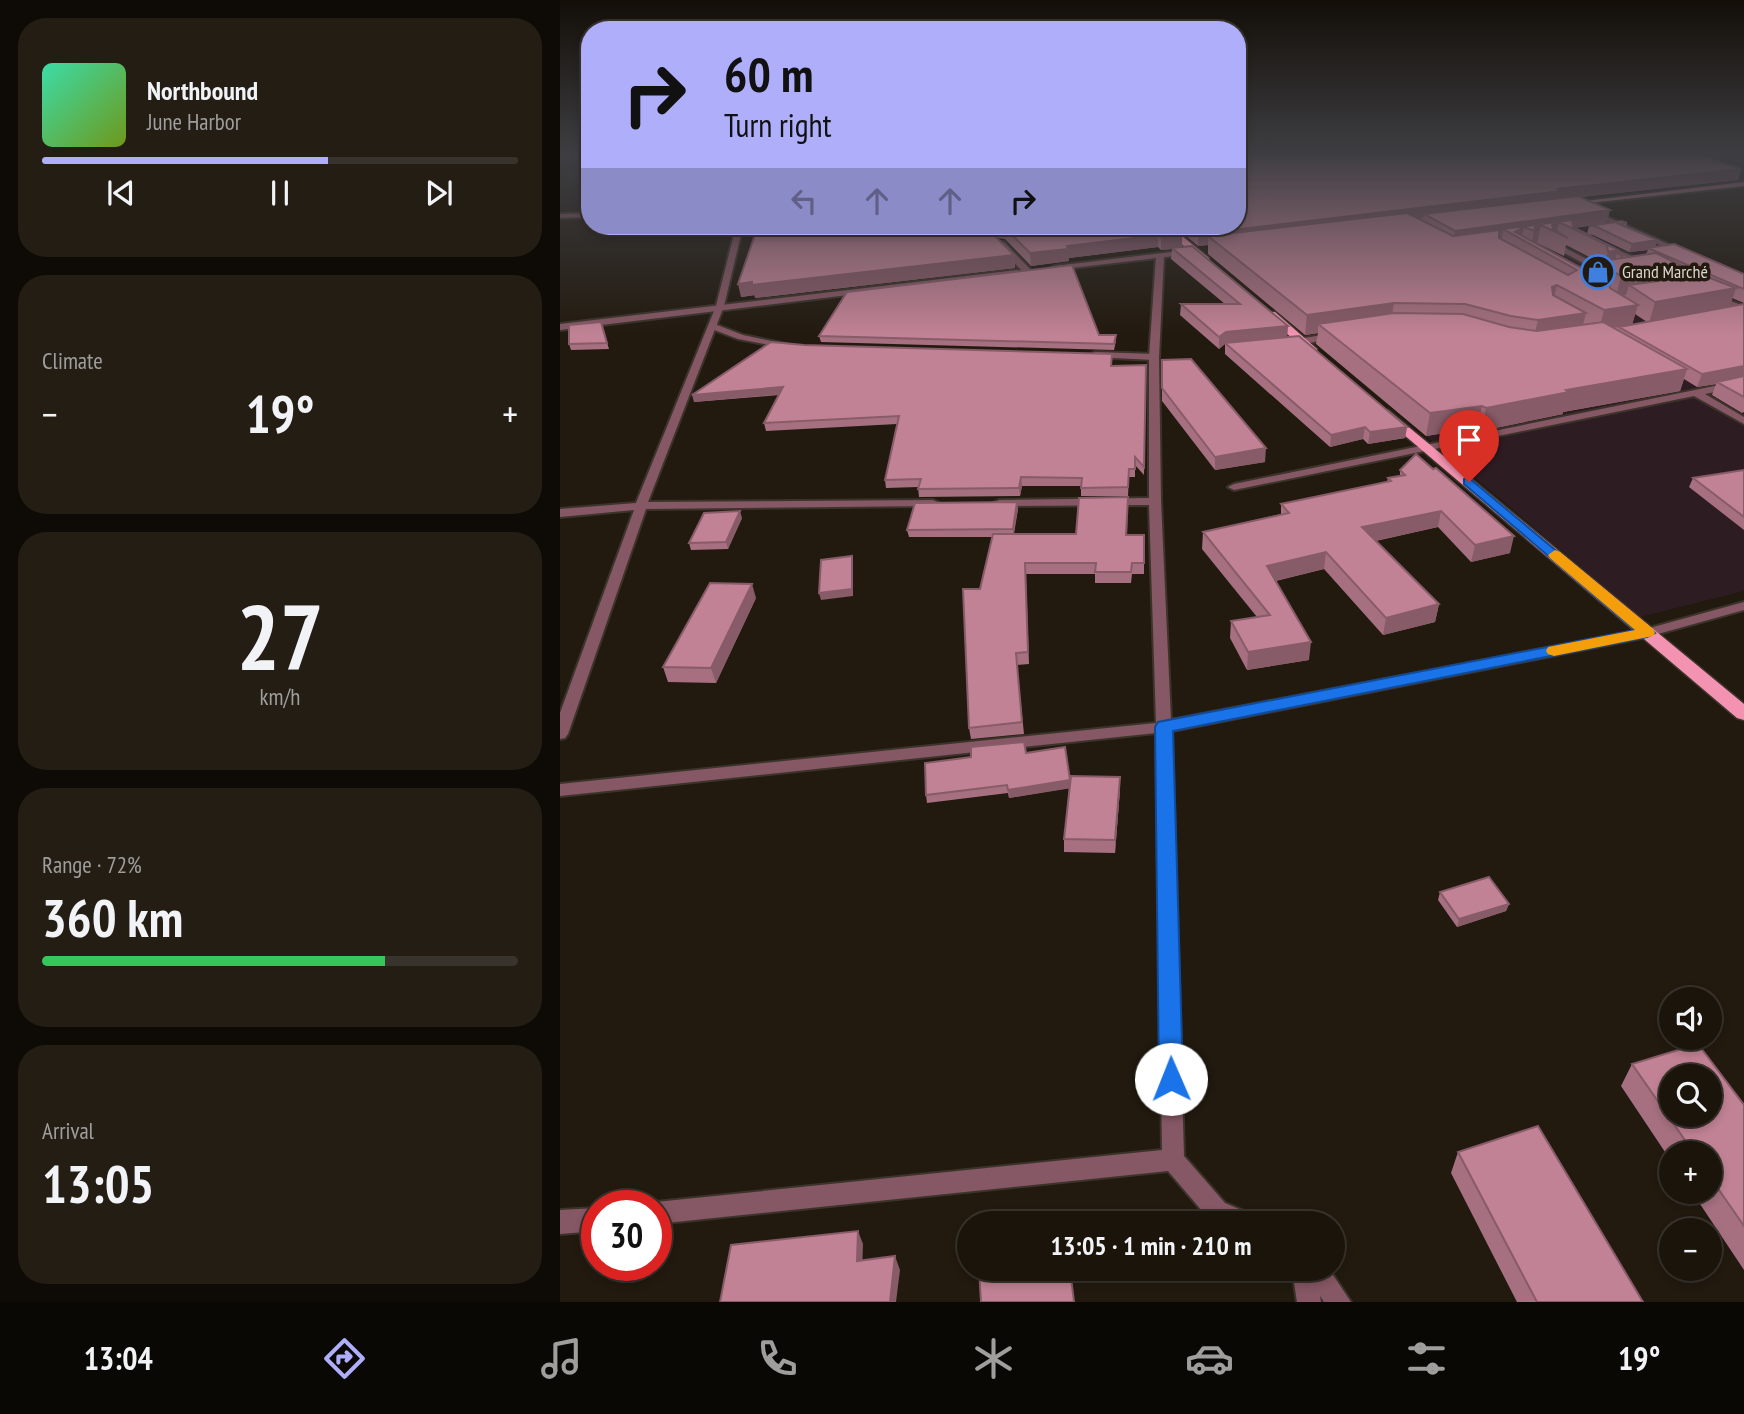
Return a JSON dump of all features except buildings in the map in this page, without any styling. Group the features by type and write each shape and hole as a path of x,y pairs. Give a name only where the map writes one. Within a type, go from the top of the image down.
{"main road":[{"path":"1179,235 1202,250 1216,269"},
{"path":"1259,305 1323,359"},
{"path":"1376,403 1744,714"}],"street":[{"path":"560,216 581,215"},
{"path":"1598,215 1688,255"},
{"path":"1622,226 1610,231 1635,232"},
{"path":"560,734 641,506 720,306 736,235"},
{"path":"1601,237 1589,239 1655,269 1637,270"},
{"path":"1548,242 1598,268"},
{"path":"1000,243 1027,271"},
{"path":"560,327 1202,250"},
{"path":"1664,252 1676,250"},
{"path":"1628,257 1640,255"},
{"path":"1160,256 1154,357 1155,501 1164,727 1173,1160 1217,1211"},
{"path":"1606,259 1618,265 1560,273 1573,280 1625,272"},
{"path":"1568,264 1579,270"},
{"path":"1708,295 1744,310"},
{"path":"1732,313 1744,310"},
{"path":"712,326 741,337 792,345"},
{"path":"1278,345 1353,333"},
{"path":"1087,355 1154,357"},
{"path":"1234,487 1744,383"},
{"path":"1684,387 1744,421"},
{"path":"988,503 1155,501"},
{"path":"560,513 641,506 946,503"},
{"path":"560,790 1164,727 1647,633 1744,606"},
{"path":"672,1211 1173,1160"},
{"path":"560,1222 581,1220"},
{"path":"1306,1281 1309,1302"},
{"path":"1324,1281 1339,1302"}],"shaded area":[{"path":"1305,215 1592,215 1744,283 1744,591 1640,617 1323,349 1198,235 1246,235 1246,225"}],"slow traffic":[{"path":"1554,651 1647,633 1555,555"}],"place":[{"name":"Grand Marché","path":"1598,272"}],"route":[{"path":"1171,1079 1164,727 1647,633 1469,482"}]}
